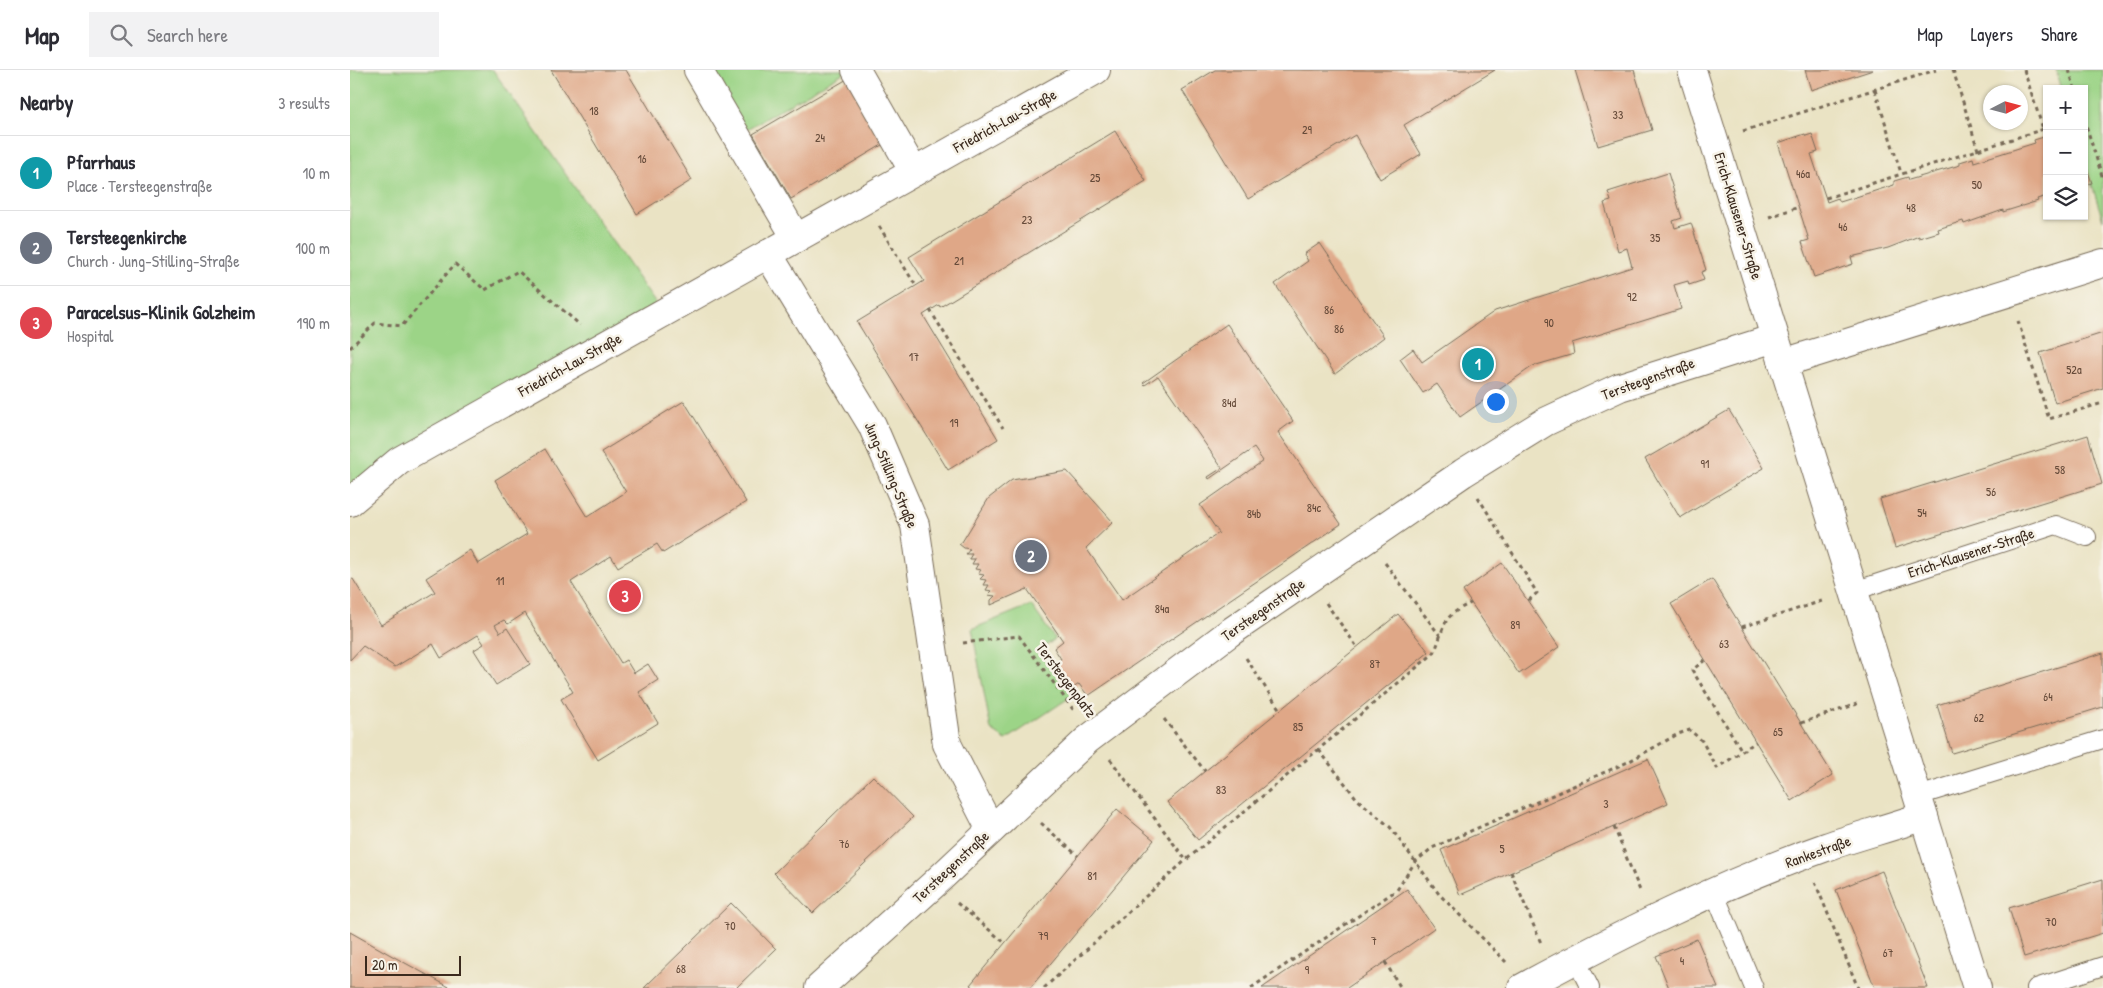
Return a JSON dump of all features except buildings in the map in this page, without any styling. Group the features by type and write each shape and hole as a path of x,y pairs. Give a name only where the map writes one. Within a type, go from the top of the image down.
{"street":[{"path":"698,70 796,238"},
{"path":"856,70 914,172"},
{"name":"Friedrich-Lau-Straße","path":"350,502 399,461 1096,70"},
{"name":"Erich-Klausener-Straße","path":"1692,70 1978,988"},
{"name":"Jung-Stilling-Straße","path":"768,254 872,425 915,525 947,744 991,830"},
{"path":"1779,350 2009,293 2103,263"},
{"name":"Tersteegenstraße","path":"830,984 1092,735 1229,633 1463,473 1545,422 1620,387 1779,350"},
{"name":"Rankestraße","path":"1525,987 1564,964 1714,892 1921,806"}],"lane":[{"name":"Erich-Klausener-Straße","path":"1854,591 2056,525 2086,538"},
{"path":"1921,806 2103,739"},
{"path":"1714,892 1754,988"},
{"path":"1564,964 1590,988"},
{"path":"2036,988 2103,966"}],"path":[{"path":"1714,140 1936,70"},
{"path":"1953,70 1978,150"},
{"path":"2024,70 2043,123"},
{"path":"2069,70 2074,85"},
{"path":"1875,90 1901,173"},
{"path":"1826,198 2043,130"},
{"path":"2088,130 2103,179"},
{"path":"864,200 916,286"},
{"path":"350,348 375,323 402,326 455,264 485,290 518,271 587,331 595,351"},
{"path":"2009,293 2049,419 2103,403"},
{"path":"930,310 1003,428"},
{"path":"1463,473 1537,592 1528,601"},
{"path":"1369,537 1382,560 1441,637"},
{"path":"1309,578 1357,647"},
{"path":"1742,627 1854,591"},
{"path":"1044,988 1186,860 1434,653 1441,637 1445,620 1457,609 1471,602"},
{"path":"1229,633 1280,710"},
{"name":"Tersteegenplatz","path":"932,646 1019,636 1092,735"},
{"path":"1705,660 1692,670 1742,751"},
{"path":"1145,695 1205,771"},
{"path":"1801,723 1887,696"},
{"path":"1251,988 1397,890 1416,862 1432,848 1628,762 1678,734 1690,730 1702,741 1717,768 1756,742"},
{"path":"1092,735 1186,860"},
{"path":"1318,750 1357,799 1390,827 1439,894 1525,987"},
{"path":"1019,803 1078,856"},
{"path":"1614,827 1653,921"},
{"path":"1804,856 1858,988"},
{"path":"1511,872 1564,964"},
{"path":"934,884 1005,943"},
{"path":"1384,962 1402,988"}],"green space":[{"path":"350,70 493,70 656,304 350,489"},
{"path":"709,70 844,70 845,72 745,130"},
{"path":"2056,70 2103,70 2103,220 2088,173 2088,85 2061,85"},
{"path":"1031,605 1055,639 1043,648 1075,694 1006,740 991,730 972,629"}],"place":[{"name":"Pfarrhaus","path":"1478,364"},
{"name":"Tersteegenkirche","path":"1031,556"},
{"name":"Paracelsus-Klinik Golzheim","path":"625,596"}]}
